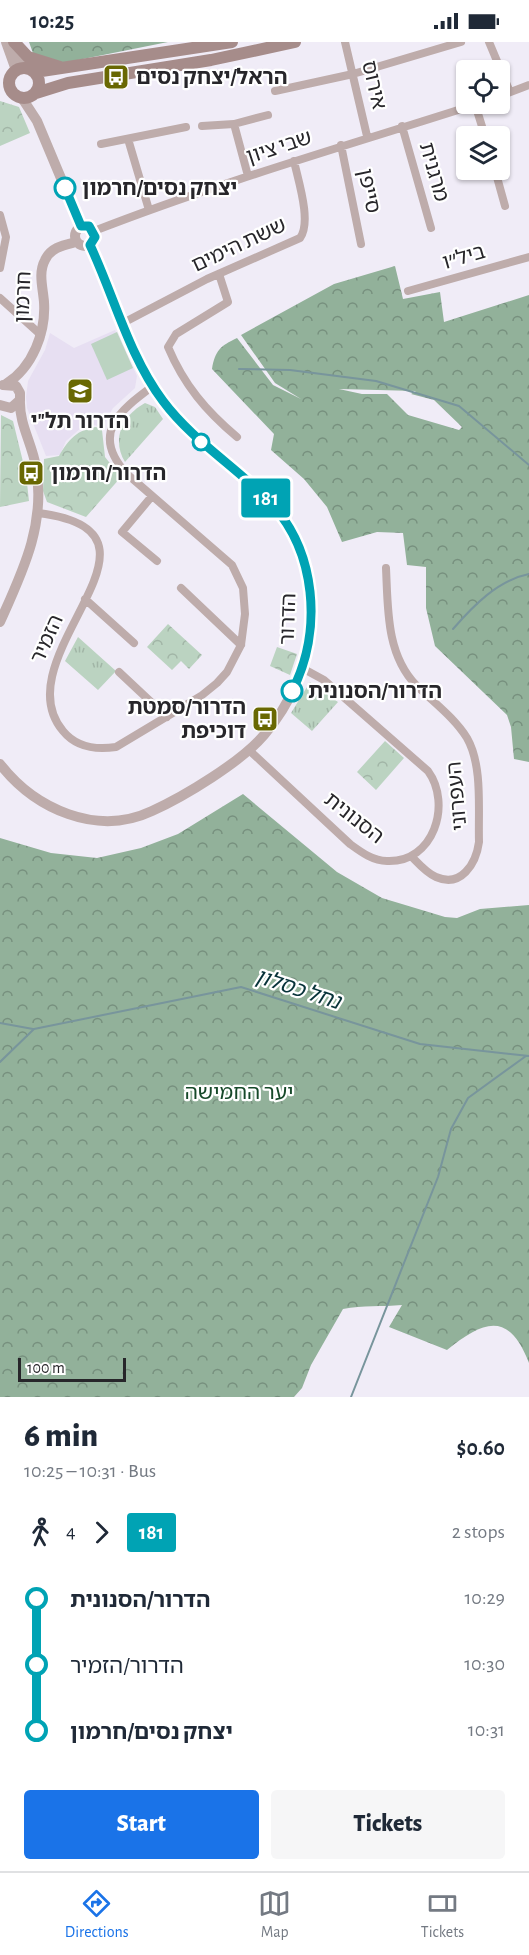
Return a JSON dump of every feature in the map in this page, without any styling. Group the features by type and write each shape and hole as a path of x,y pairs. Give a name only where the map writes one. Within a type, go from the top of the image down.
{"main road":[{"path":"14,42 28,57 70,69"},
{"path":"18,72 70,69 232,42"},
{"path":"0,91 27,95 68,83 211,60 295,42"},
{"path":"18,72 10,89 27,95"},
{"path":"18,72 40,84 27,95"}],"street":[{"path":"6,42 18,72"},
{"path":"14,42 18,72"},
{"name":"אירוס","path":"345,42 367,136"},
{"path":"275,91 353,74 461,42"},
{"path":"489,42 497,60"},
{"path":"510,92 529,85"},
{"path":"27,95 81,226"},
{"name":"שבי ציון","path":"94,231 367,136 456,110"},
{"path":"202,126 234,124 268,116"},
{"path":"234,124 248,176"},
{"name":"מרגנית","path":"402,126 431,228"},
{"path":"101,144 186,127"},
{"path":"128,139 149,210"},
{"name":"סייפן","path":"341,145 362,244"},
{"name":"ששת הימים","path":"123,323 219,274 287,246 304,233 306,219 294,161"},
{"path":"498,180 505,206"},
{"path":"0,215 6,237 0,268"},
{"path":"81,226 89,226 94,231 95,237 90,245 83,246 76,242 75,233 81,226"},
{"name":"חרמון","path":"3,385 22,370 41,335 44,314 41,272 45,260 56,248 76,242"},
{"name":"הדרור","path":"0,764 25,790 76,818 115,821 150,812 172,801 249,750 275,722 302,668 310,642 311,603 305,567 292,533 270,501 187,429 153,386 90,245"},
{"name":"ביל״ו","path":"408,291 529,257"},
{"path":"219,274 228,302 176,334 168,347 183,380 194,396 237,436"},
{"path":"0,298 41,335"},
{"name":"חרמון","path":"20,396 22,370"},
{"path":"0,622 23,572 34,539 38,513 36,465 20,418 20,396 16,386 3,385"},
{"name":"הזמיר","path":"38,513 70,518 79,522 95,537 101,557 85,599 50,676 48,700 58,726 77,743 105,749 125,743 218,683 227,672 241,645 245,600 243,588 232,565 119,466 113,458 110,437 116,417 153,386"},
{"path":"4,409 15,406 20,396"},
{"path":"4,409 20,418"},
{"path":"153,496 122,532 157,561"},
{"name":"העפרוני","path":"386,568 392,638 400,664 415,684 468,739 476,765 479,842 478,855 472,866 463,875 444,880 434,876 411,856"},
{"path":"181,588 241,645"},
{"path":"85,599 134,643"},
{"path":"302,668 324,680 434,779 440,801 436,824 427,842 411,856"},
{"path":"119,672 167,717"},
{"name":"הסנונית","path":"249,750 365,855 388,861 411,856"}],"shaded area":[{"name":"הדרור תל\"י","path":"115,330 137,376 135,388 113,408 102,428 95,425 82,427 66,441 60,455 46,456 27,408 26,397 28,381 45,350 50,333 74,348"}],"green space":[{"path":"29,42 168,42 63,63 34,56"},
{"path":"0,101 19,107 30,133 0,146"},
{"path":"395,266 403,299 440,292 444,322 529,295 529,762 514,759 511,727 507,715 435,646 426,608 426,567 407,565 403,533 377,532 342,542 327,507 304,479 271,450 274,434 212,369 219,350 237,338 273,385 301,399 275,383 241,335 334,284","holes":["339,389 416,391 411,394 434,400 462,427 459,430 408,415 387,394 362,394"]},
{"path":"117,332 133,368 107,380 91,344"},
{"path":"145,403 155,407 163,419 125,462 119,445 121,428 131,414"},
{"path":"1,415 13,421 26,474 29,501 0,507"},
{"path":"96,427 102,430 105,457 121,477 86,517 47,502 43,491 44,459 59,456 74,436"},
{"path":"168,624 202,655 189,669 181,661 172,670 147,647"},
{"path":"78,637 116,671 98,690 65,661"},
{"path":"277,647 297,654 290,675 270,666"},
{"path":"310,682 338,702 312,731 291,713"},
{"path":"385,741 404,758 376,790 357,772"},
{"name":"יער החמישה","path":"243,794 337,872 382,898 445,917 457,918 480,909 529,905 529,1363 521,1346 504,1328 484,1327 447,1350 389,1327 402,1305 358,1307 343,1309 311,1365 302,1388 294,1397 0,1397 0,838 51,853 97,858 141,848 178,834"}],"waterway":[{"path":"239,369 290,370 376,381 459,406 529,465"},
{"path":"453,629 487,595 507,582 529,574"},
{"name":"נחל כסלון","path":"0,1062 34,1029 241,987 420,1044 529,1056"},
{"path":"0,1023 33,1029"},
{"path":"351,1397 438,1177 451,1129 468,1098 526,1056"}],"bus line":[{"name":"181","path":"65,188 81,226 89,226 94,231 95,237 90,245 142,366 162,400 187,429 270,501 292,533 300,550 309,584 310,642 305,661 292,691"}],"place":[{"name":"הראל/יצחק נסים","path":"116,77"},
{"name":"יצחק נסים/חרמון","path":"65,188"},
{"name":"הדרור תל\"י","path":"80,391"},
{"name":"הדרור/חרמון","path":"31,473"},
{"name":"הדרור/הסנונית","path":"292,691"},
{"name":"הדרור/סמטת דוכיפת","path":"265,719"}]}
